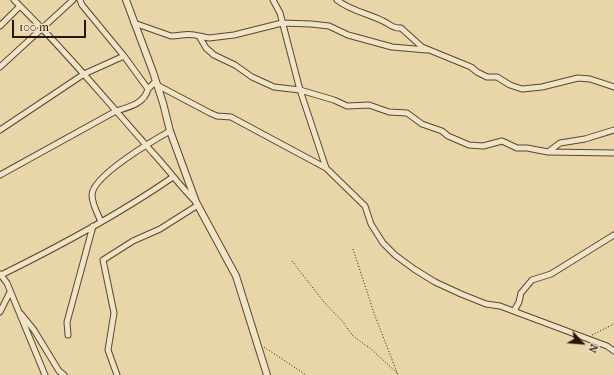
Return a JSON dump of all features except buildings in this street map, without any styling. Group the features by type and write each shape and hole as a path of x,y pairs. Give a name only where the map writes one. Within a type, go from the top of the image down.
{"street":[{"path":"14,0 43,28 197,204"},
{"path":"0,67 73,0"},
{"path":"80,0 82,5 124,56 148,89"},
{"path":"126,0 163,103 170,131 197,204 236,276 267,375"},
{"path":"273,0 280,13 300,90 326,168"},
{"path":"337,0 358,13 385,21 396,28 401,28 422,47 471,67 476,72 487,77 497,76 510,85 522,89 542,87 578,78 614,87"},
{"path":"0,26 20,6"},
{"path":"134,24 171,36 187,33 209,38 234,35 282,23 329,26 348,35 392,47 430,50"},
{"path":"199,36 206,48 214,55 235,65 252,77 274,87 300,90 334,100 347,106 369,106 389,112 407,113 422,124 442,131 448,136 469,145 483,146 502,142 517,148 527,148 548,152 614,153"},
{"path":"0,130 84,74 124,56"},
{"path":"0,175 116,111 136,104 143,99 148,89 156,83"},
{"path":"156,83 210,113 217,116 231,117 326,168 364,206 377,235 394,255 435,282 486,304 500,306 514,311 607,346 614,351"},
{"path":"548,152 560,143 585,139 614,130"},
{"path":"101,222 92,195 94,188 100,180 146,144 170,131"},
{"path":"45,375 18,310 1,274 101,222 143,198 173,177"},
{"path":"117,375 108,350 114,313 103,260 133,241 160,229 197,204"},
{"path":"68,335 67,322 93,226"},
{"path":"514,311 519,302 521,293 532,280 551,274 614,236"},
{"path":"0,312 10,292"},
{"path":"18,310 34,330 59,371 64,375"}],"path":[{"path":"353,249 374,313 397,374"},
{"path":"292,261 353,336 371,349 397,374"},
{"path":"586,338 614,324"},
{"path":"256,340 306,375"}]}
